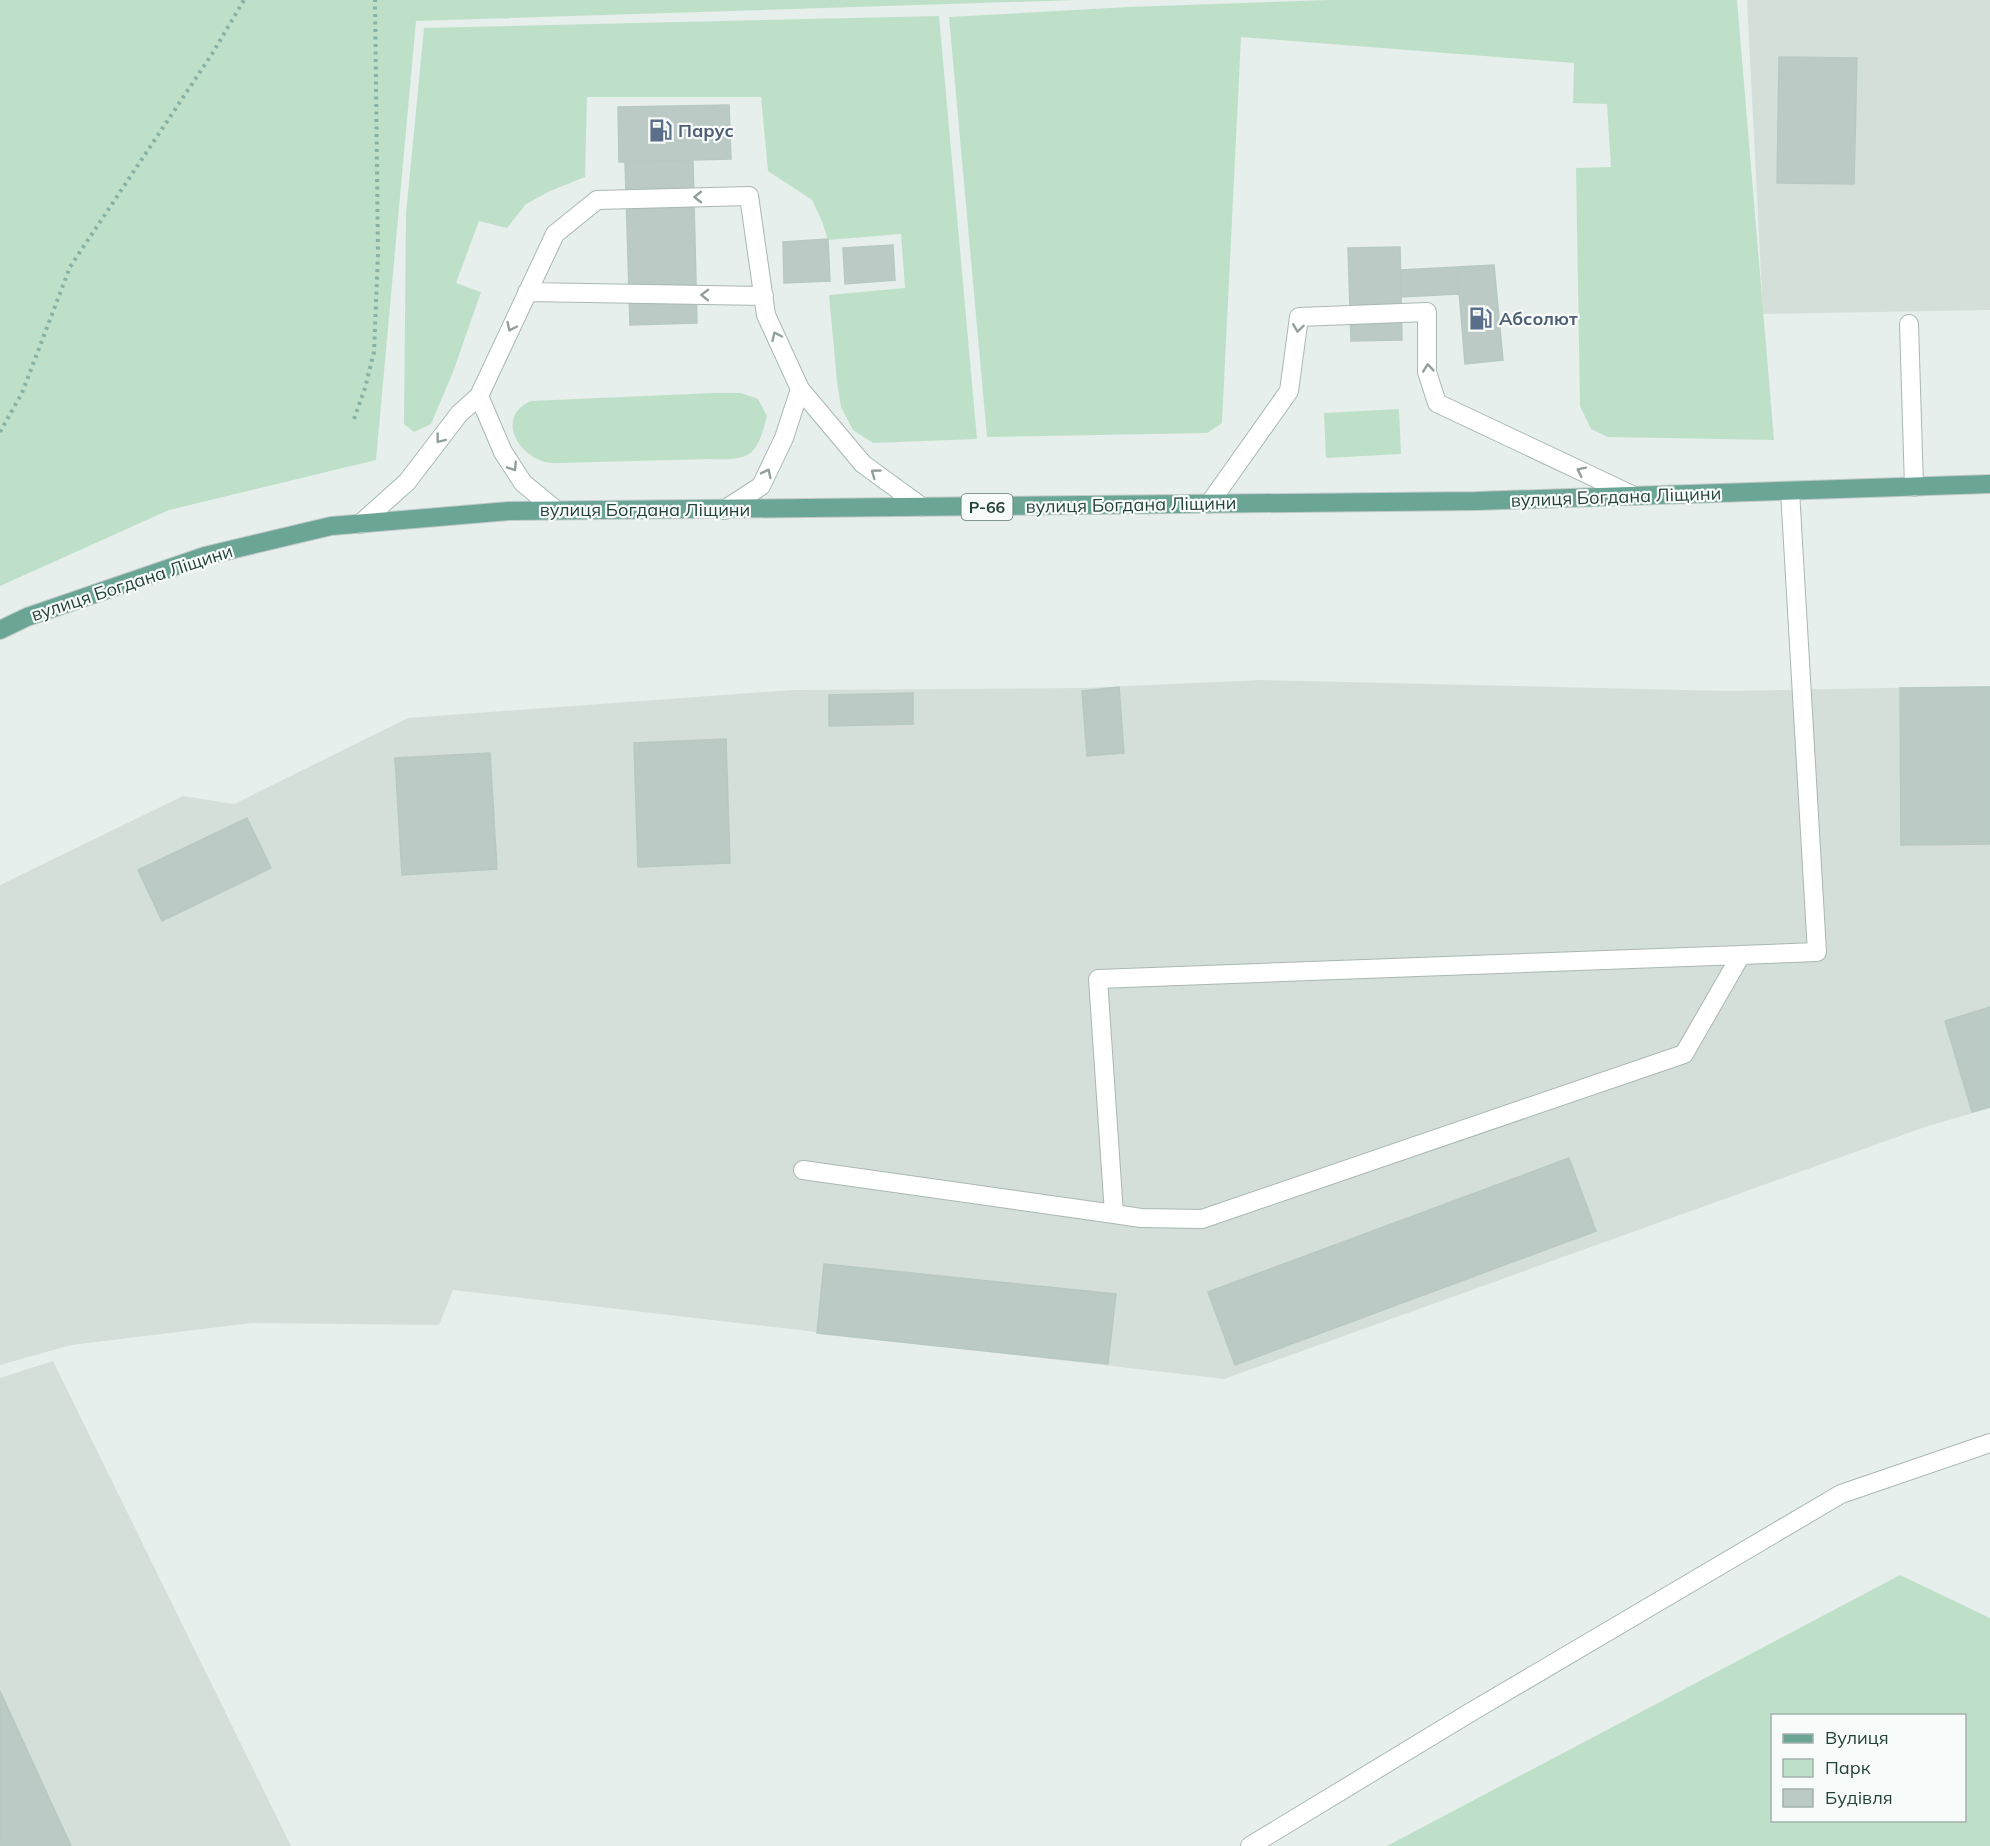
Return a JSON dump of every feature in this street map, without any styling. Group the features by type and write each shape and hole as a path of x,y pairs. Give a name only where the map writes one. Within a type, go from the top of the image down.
{"main road":[{"name":"вулиця Богдана Ліщини","path":"0,630 27,617 205,556 332,526 509,511 1476,501 1990,484"}],"lane":[{"path":"360,524 407,482 459,414 479,396 555,234 597,200 750,196 766,315 801,389 862,464 922,507"},
{"path":"527,292 764,296"},
{"path":"1209,504 1289,391 1299,317 1427,312 1428,372 1437,403 1634,496"},
{"path":"1909,324 1914,487"},
{"path":"724,510 761,486 784,438 801,389"},
{"path":"479,396 503,452 523,483 556,510"},
{"path":"1114,1214 1098,979 1817,952 1790,491"},
{"path":"803,1170 1141,1218 1202,1219 1684,1054 1741,955"},
{"path":"1250,1846 1481,1706 1841,1494 1990,1443"}],"path":[{"path":"0,432 22,393 70,267 212,54 244,0"},
{"path":"354,419 374,352 378,255 375,0"}],"shaded area":[{"path":"1747,0 1990,0 1990,310 1763,314"},
{"path":"1261,680 1729,691 1990,686 1990,1108 1922,1128 1224,1379 453,1290 439,1325 252,1323 71,1345 0,1365 0,885 183,796 234,804 408,718 793,690 1084,688"},
{"path":"53,1361 291,1846 0,1846 0,1378"}],"green space":[{"path":"0,0 1076,0 416,21 376,460 169,510 0,586"},
{"path":"1329,0 1737,0 1774,440 1608,437 1591,429 1580,406 1576,168 1611,167 1607,104 1573,103 1574,63 1241,37 1222,423 1207,433 987,437 949,17 1128,7"},
{"path":"939,16 977,439 873,443 853,430 841,407 829,295 905,288 901,234 828,240 812,200 768,171 761,97 587,97 585,177 550,191 526,204 507,228 479,221 456,283 481,292 453,372 431,424 414,432 404,424 406,214 424,28"},
{"path":"741,393 758,399 767,416 756,447 744,457 549,463 532,456 524,449 514,432 515,415 521,407 531,401"},
{"path":"1399,409 1401,454 1326,458 1324,413"},
{"path":"1900,1575 1990,1618 1990,1846 1387,1846"}],"building":[{"path":"1779,57 1857,58 1854,184 1777,183"},
{"path":"729,105 731,159 619,162 618,107"},
{"path":"693,160 697,323 630,325 625,162"},
{"path":"828,239 830,281 784,283 783,242"},
{"path":"893,245 895,280 845,284 843,248"},
{"path":"1400,247 1402,340 1351,341 1348,248"},
{"path":"1494,265 1503,360 1465,364 1457,267"},
{"path":"1457,267 1458,294 1401,297 1400,270"},
{"path":"1119,687 1124,753 1087,756 1082,691"},
{"path":"1990,687 1990,844 1901,845 1900,688"},
{"path":"913,693 913,724 829,726 829,695"},
{"path":"726,739 730,863 638,867 634,743"},
{"path":"490,753 497,869 402,875 395,758"},
{"path":"247,818 271,868 162,921 138,870"},
{"path":"1990,1007 1990,1107 1972,1112 1945,1021"},
{"path":"1569,1158 1596,1231 1235,1365 1208,1292"},
{"path":"824,1264 1116,1294 1108,1364 817,1333"},
{"path":"0,1691 71,1846 0,1846"}],"place":[{"name":"Парус","path":"660,131"},
{"name":"Абсолют","path":"1481,319"}]}
